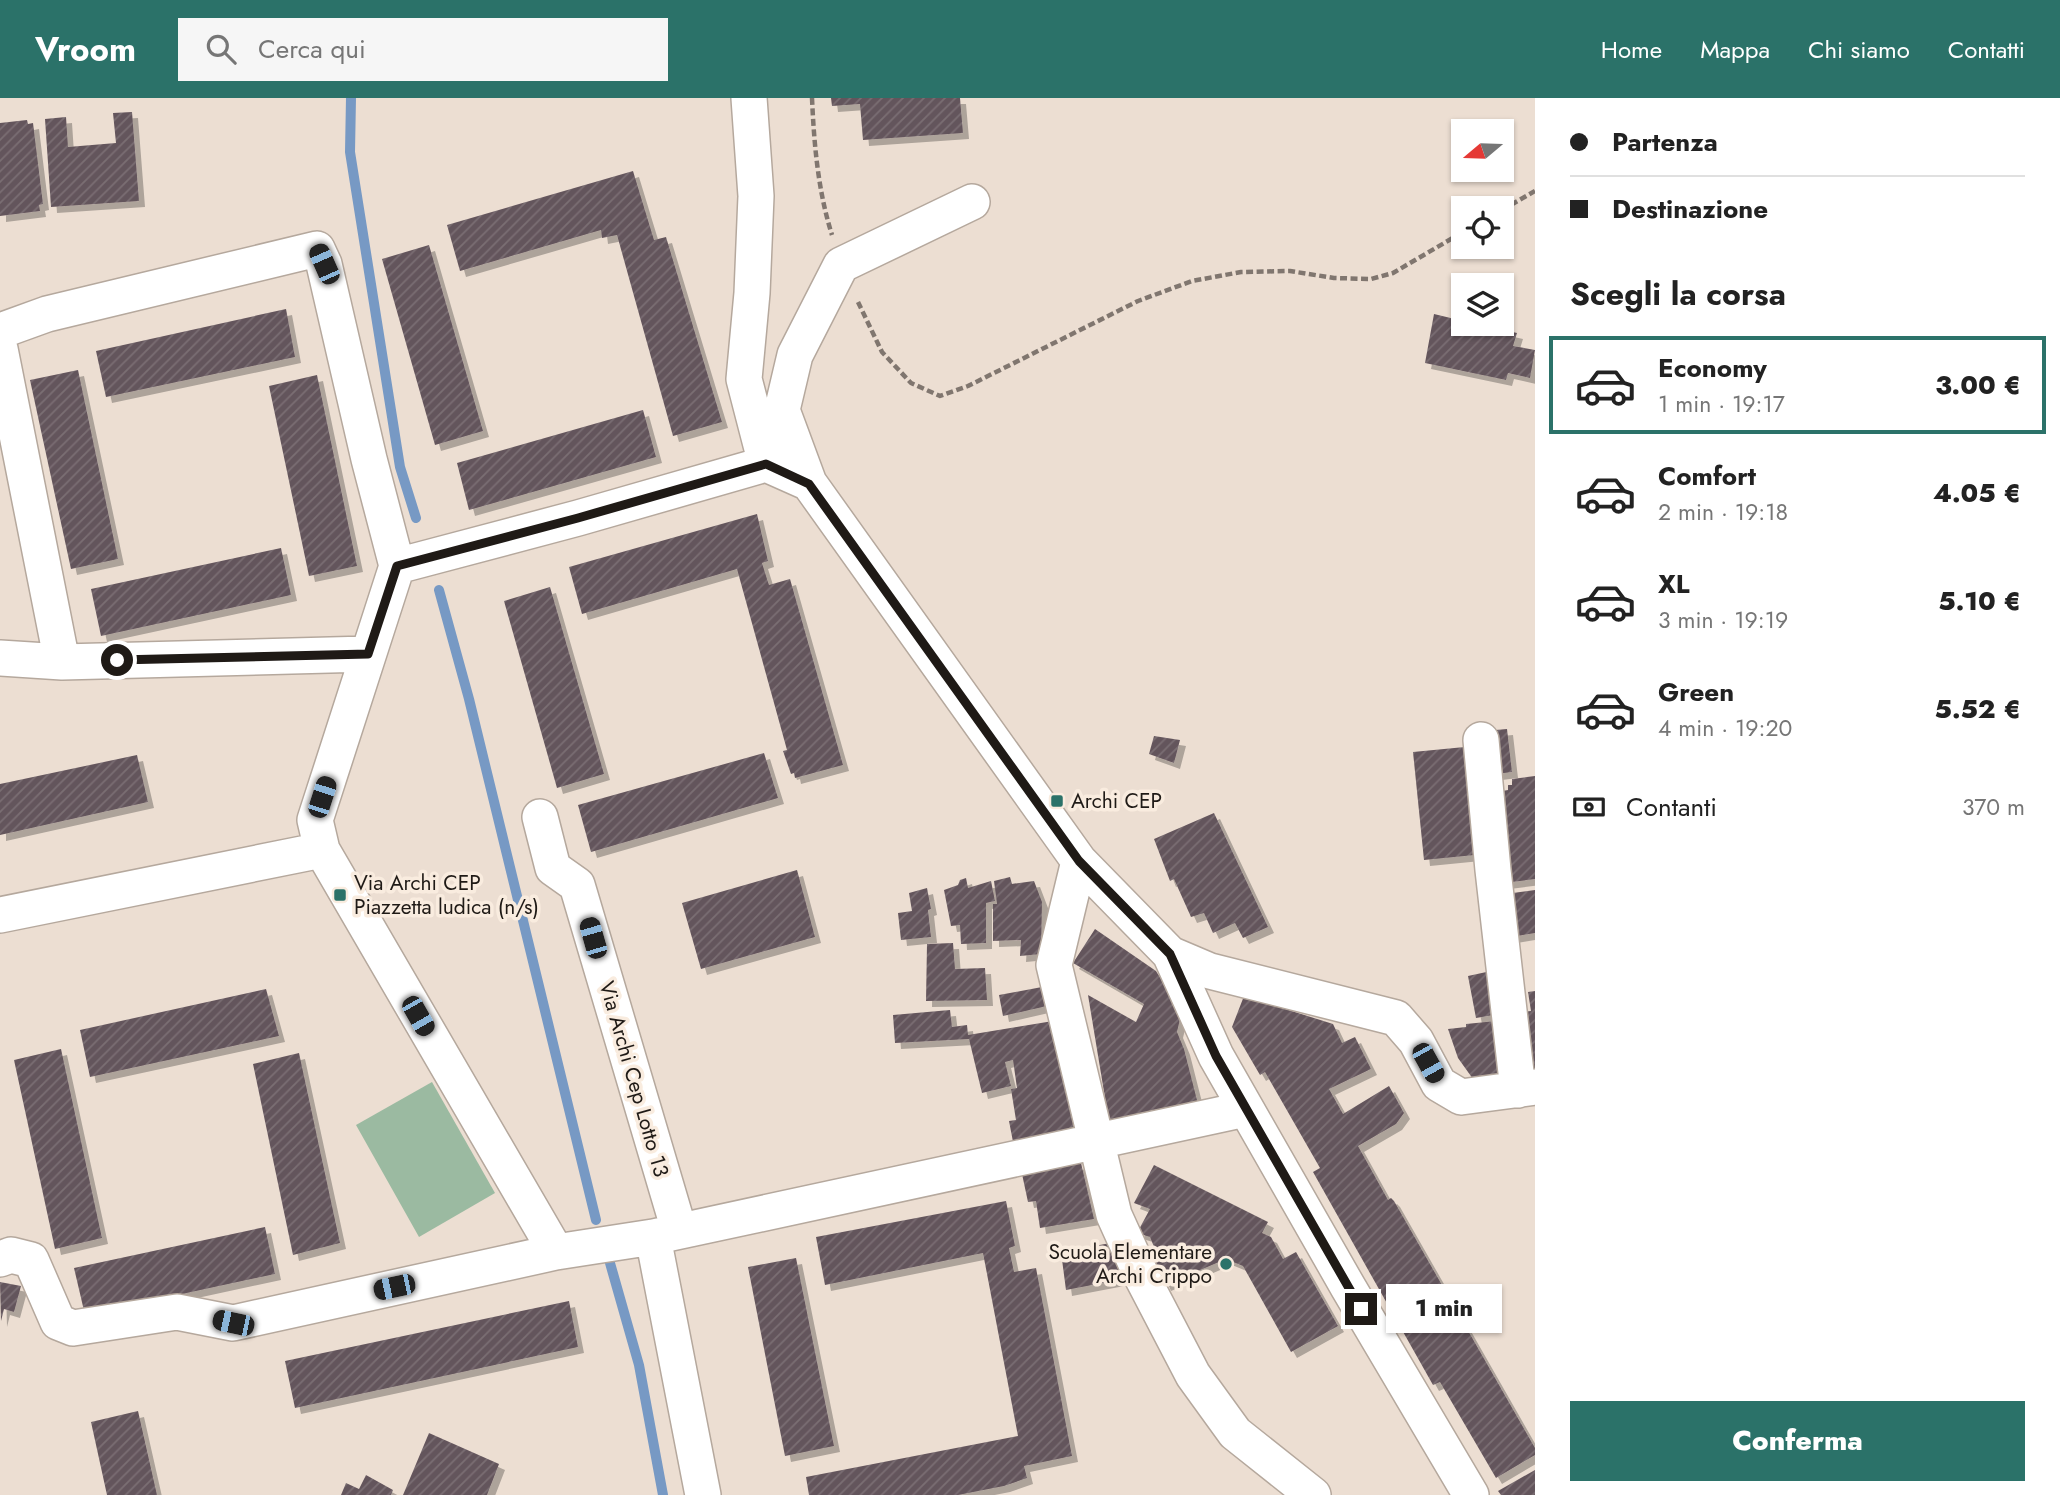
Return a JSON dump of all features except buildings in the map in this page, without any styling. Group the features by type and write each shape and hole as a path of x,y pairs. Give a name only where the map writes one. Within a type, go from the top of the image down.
{"street":[{"path":"749,98 756,196 752,293 744,379 766,464"},
{"path":"972,202 841,265 795,355 782,410 809,484 1079,861 1198,981 1216,1056 1471,1495"},
{"path":"0,331 47,314 317,249 324,264 397,566 315,820 321,850 556,1252"},
{"path":"0,349 62,662"},
{"path":"397,566 766,464 809,484"},
{"path":"0,658 62,662 368,654"},
{"path":"1198,981 1396,1018 1416,1041 1439,1084 1461,1097 1526,1089 1493,870 1481,740"},
{"name":"Via Archi Cep Lotto 13","path":"540,817 553,868 577,884 666,1233 703,1495"},
{"path":"0,915 321,850"},
{"path":"1079,861 1054,965 1114,1215 1143,1279 1193,1375 1235,1433 1313,1495"},
{"path":"0,1259 11,1255 31,1260 58,1322 73,1328 177,1312 233,1323 556,1252 666,1233 1246,1109"}],"path":[{"path":"812,98 814,138 826,217 841,265 882,352 911,383 940,396 968,386 1138,301 1192,281 1241,272 1290,271 1334,278 1371,279 1393,273 1451,239"},
{"path":"1514,203 1535,191"}],"green space":[{"path":"432,1082 495,1193 419,1237 356,1125"}],"waterway":[{"path":"351,98 350,152 400,467 416,518"},
{"path":"439,590 469,699 596,1220"},
{"path":"610,1263 639,1365 663,1495"}],"place":[{"name":"Archi CEP","path":"1057,801"},
{"name":"Via Archi CEP Piazzetta ludica (n/s)","path":"340,895"},
{"name":"Scuola Elementare Archi Crippo","path":"1226,1264"}],"route":[{"path":"117,660 368,654 397,566 766,464 809,484 1079,861 1170,954 1216,1056 1361,1309"}]}
